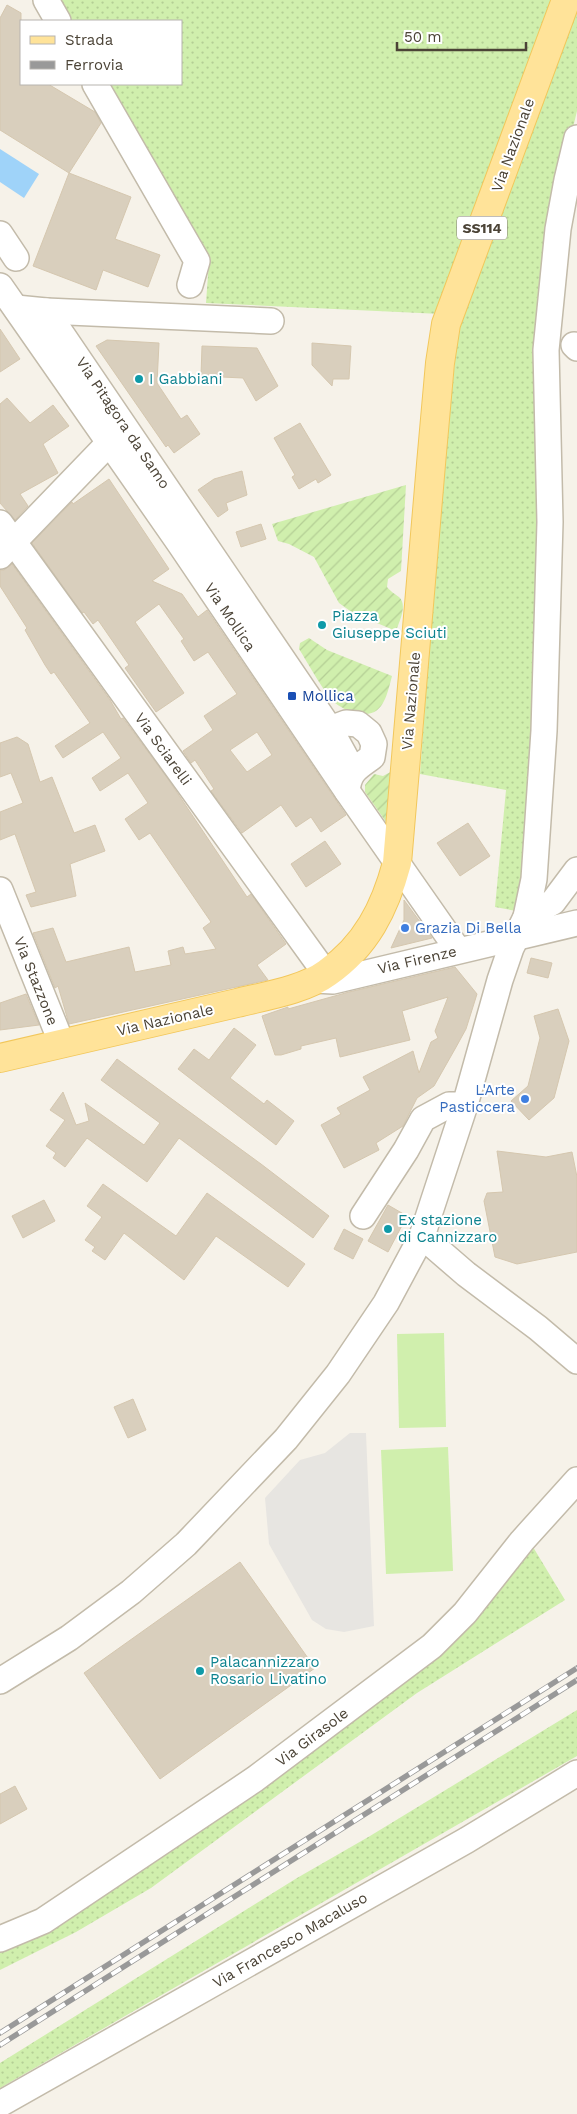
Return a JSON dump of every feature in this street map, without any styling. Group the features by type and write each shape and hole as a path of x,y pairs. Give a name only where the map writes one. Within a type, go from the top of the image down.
{"main road":[{"name":"Via Nazionale","path":"0,1058 288,990 321,977 358,945 374,922 389,893 397,864 440,363 446,324 566,0"}],"street":[{"path":"46,0 57,20"},
{"path":"96,85 197,261 190,285"},
{"path":"0,1681 70,1638 131,1592 186,1544 286,1439 338,1374 386,1303 422,1236 465,1106 500,980 521,927 534,879 544,731 550,522 546,350 558,229 566,180 577,138"},
{"path":"0,234 16,258"},
{"path":"0,286 109,443 190,539 322,735 397,864 458,950"},
{"path":"16,308 271,321"},
{"name":"Via Pitagora da Samo","path":"46,311 190,539"},
{"path":"5,540 109,443"},
{"name":"Via Sciarelli","path":"5,540 321,977"},
{"path":"322,735 346,722 358,724 368,733 374,744 372,756 350,781"},
{"path":"521,927 553,902 577,870"},
{"name":"Via Stazzone","path":"0,890 62,1044"},
{"path":"551,929 553,902"},
{"name":"Via Firenze","path":"321,977 333,981 458,950 521,927 551,929 577,923"},
{"path":"347,956 353,963 372,970"},
{"path":"363,1216 406,1150 423,1119 449,1105 465,1106"},
{"path":"422,1236 466,1274 538,1328 577,1361"},
{"name":"Via Girasole","path":"0,1939 43,1920 255,1779 432,1646 466,1613 522,1541 577,1480"},
{"name":"Via Francesco Macaluso","path":"0,2104 467,1840 577,1772"}],"green space":[{"path":"58,0 555,0 441,314 206,303 209,261 107,85 182,85 182,20 68,20"},
{"path":"577,1 577,111 553,210 531,829 516,911 495,907 506,790 420,774 438,526 458,331 483,255"},
{"path":"406,485 401,571 388,579 387,587 402,600 403,604 402,614 396,631 353,613 339,603 314,557 289,544 278,541 272,524"},
{"path":"309,638 327,650 392,676 386,698 378,709 366,714 358,713 345,709 333,701 320,684 299,649 300,643"},
{"path":"398,768 391,829 365,792 365,785 374,774 383,776"},
{"path":"444,1333 446,1427 399,1428 397,1334"},
{"path":"448,1447 453,1571 386,1574 381,1450"},
{"path":"533,1547 565,1600 417,1693 151,1888 76,1932 0,1970 0,1951 58,1924 274,1781 435,1655"},
{"path":"577,1710 577,1756 0,2088 0,2063 297,1878 370,1836"}],"shaded area":[{"path":"350,1433 366,1433 374,1626 344,1632 326,1629 312,1620 269,1544 265,1498 300,1460 325,1453"}],"water":[{"path":"0,149 39,174 24,198 0,182"}],"building":[{"path":"7,5 21,13 20,85 50,85 95,112 101,123 69,173 0,130 0,18"},
{"path":"69,173 131,197 115,239 160,255 148,287 103,270 96,290 33,266"},
{"path":"0,329 20,359 0,372"},
{"path":"107,340 159,343 157,383 181,419 187,415 200,434 174,453 168,445 166,447 96,346"},
{"path":"312,343 351,346 349,379 333,379 332,386 312,365"},
{"path":"202,346 257,348 278,386 256,401 243,378 201,376"},
{"path":"7,398 30,423 53,405 69,426 43,444 58,473 20,494 28,506 15,520 0,503 0,404"},
{"path":"300,423 331,475 318,483 316,479 299,489 292,477 295,475 274,438"},
{"path":"242,471 247,495 226,503 228,510 218,517 198,490 214,479"},
{"path":"109,479 169,569 152,581 182,594 198,617 207,610 346,815 321,832 311,817 296,827 281,805 242,833 211,791 214,789 195,760 191,763 183,751 213,730 204,716 237,694 208,652 194,661 181,641 184,639 159,604 135,622 184,693 156,712 125,668 129,665 98,620 93,624 84,612 82,613 32,543 72,502 73,504","holes":["257,732 272,755 247,772 230,750"]},
{"path":"261,524 266,539 241,547 236,532"},
{"path":"12,564 110,700 121,719 123,718 168,779 247,897 251,894 286,944 257,965 268,980 69,1024 58,986 55,988 33,933 53,928 66,962 129,947 135,972 171,965 168,951 183,947 185,954 216,949 203,928 211,922 150,833 139,840 125,819 148,803 128,773 100,791 92,778 121,758 103,732 63,758 55,746 90,723 54,672 51,674 45,665 25,630 27,628 0,586 0,570 4,570"},
{"path":"17,737 28,744 40,782 52,777 74,833 95,825 105,851 70,864 76,896 31,907 26,895 36,892 15,834 0,840 0,812 23,803 11,773 0,777 0,743"},
{"path":"468,823 490,856 460,876 437,843"},
{"path":"325,841 341,864 306,887 291,864"},
{"path":"404,900 432,938 391,948 404,920"},
{"path":"531,958 552,963 548,978 527,973"},
{"path":"455,967 477,994 466,1029 455,1049 434,1086 417,1098 403,1126 376,1143 379,1150 344,1168 321,1125 341,1114 337,1108 370,1090 363,1077 413,1051 419,1073 431,1042 438,1038 435,1031 448,997 402,1011 410,1040 340,1057 336,1038 301,1046 301,1049 275,1055 262,1016 288,1007 288,1009 349,992"},
{"path":"26,994 39,1025 0,1030 0,1003"},
{"path":"558,1009 569,1041 554,1098 529,1120 511,1101 528,1086 540,1038 534,1016"},
{"path":"234,1028 256,1045 230,1078 264,1104 267,1100 294,1121 276,1145 178,1069 194,1049 209,1060"},
{"path":"117,1059 329,1216 313,1238 179,1138 147,1182 87,1138 65,1167 53,1158 56,1153 46,1146 65,1120 50,1110 63,1092 76,1125 89,1121 85,1103 144,1145 160,1123 101,1080"},
{"path":"497,1151 546,1157 572,1152 577,1177 577,1252 517,1264 495,1257 484,1201 487,1193 503,1192"},
{"path":"103,1184 176,1236 207,1193 305,1264 288,1287 216,1236 184,1280 124,1233 105,1260 92,1251 95,1247 85,1240 102,1217 87,1206"},
{"path":"44,1200 55,1221 23,1238 12,1216"},
{"name":"Ex stazione di Cannizzaro","path":"388,1205 407,1216 388,1252 368,1241"},
{"path":"344,1229 363,1239 353,1259 334,1249"},
{"path":"133,1399 146,1430 128,1438 114,1407"},
{"name":"Palacannizzaro Rosario Livatino","path":"240,1562 315,1668 160,1779 84,1673"},
{"path":"15,1786 27,1809 0,1824 0,1794"}],"railway":[{"path":"0,2033 577,1668"},
{"path":"0,2045 577,1680"}],"place":[{"name":"I Gabbiani","path":"139,379"},
{"name":"Piazza Giuseppe Sciuti","path":"322,625"},
{"name":"Mollica","path":"292,696"},
{"name":"Grazia Di Bella","path":"405,928"},
{"name":"L'Arte Pasticcera","path":"525,1099"},
{"name":"Ex stazione di Cannizzaro","path":"388,1229"},
{"name":"Palacannizzaro Rosario Livatino","path":"200,1671"}]}
